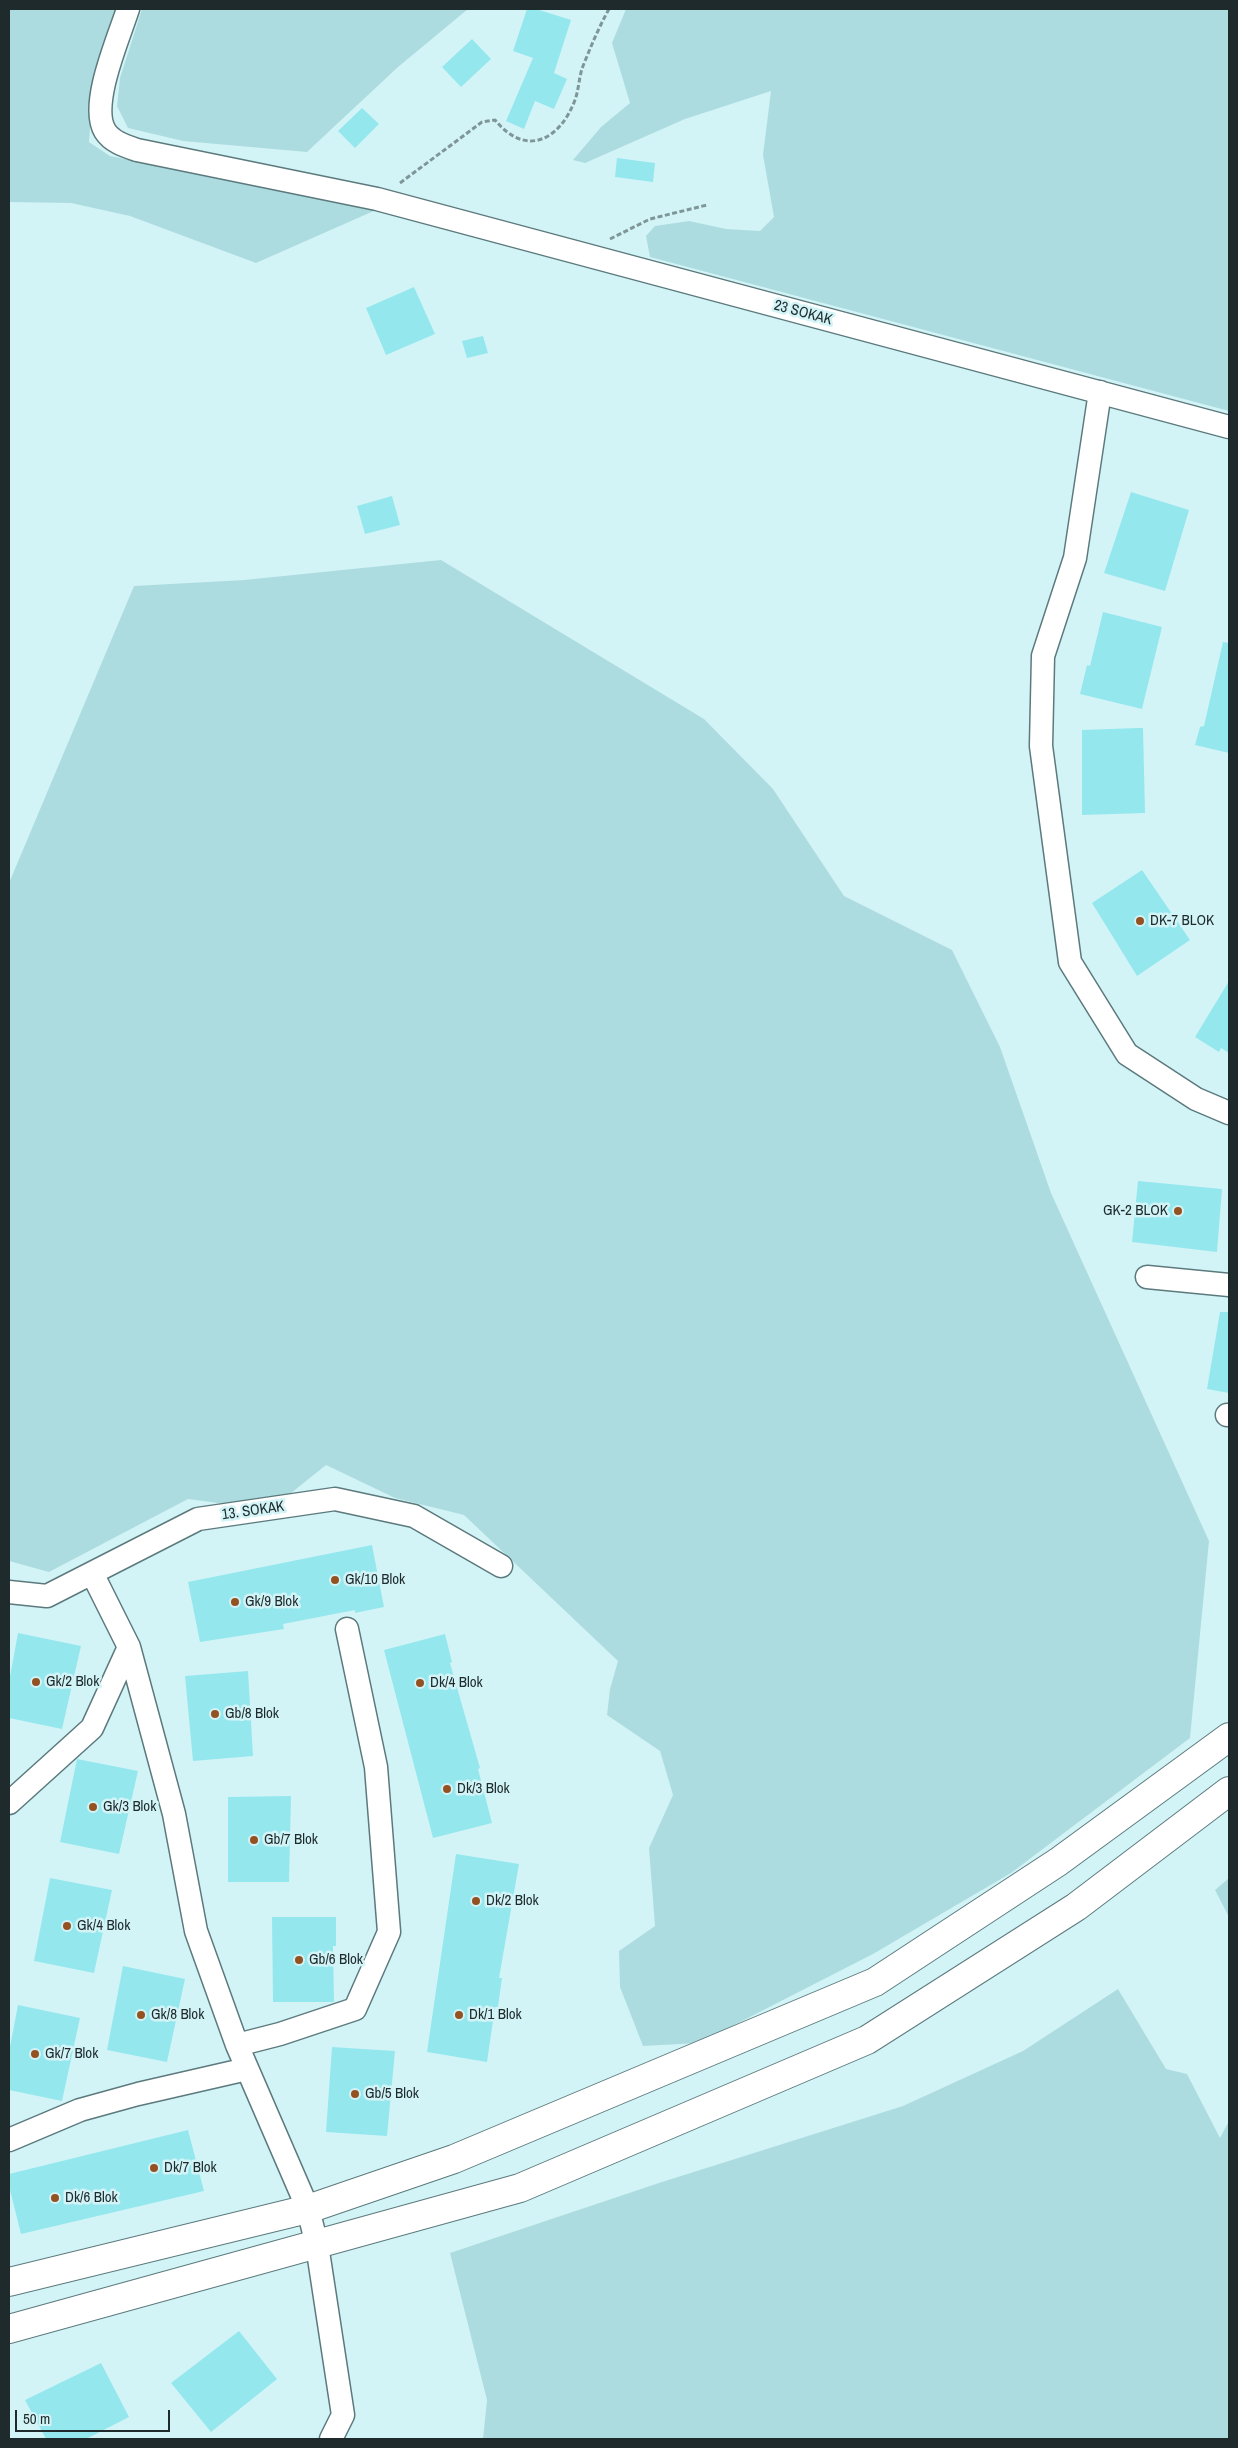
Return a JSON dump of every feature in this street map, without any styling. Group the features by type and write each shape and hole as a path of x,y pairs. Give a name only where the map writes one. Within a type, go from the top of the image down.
{"street":[{"name":"23 SOKAK","path":"128,9 102,93 99,115 104,130 109,137 120,145 377,199 1229,427"},
{"path":"1100,392 1075,558 1043,656 1041,746 1070,962 1127,1054 1196,1099 1229,1113"},
{"path":"1147,1277 1229,1286"},
{"name":"13. SOKAK","path":"9,1592 47,1596 198,1519 335,1499 414,1516 501,1566"},
{"path":"92,1573 129,1647 174,1814 196,1931 237,2045 308,2209 317,2245 342,2415 331,2439"},
{"path":"237,2045 280,2034 355,2009 389,1932 376,1767 347,1630"},
{"path":"9,1803 92,1728 129,1647"},
{"path":"9,2282 308,2209 454,2159 875,1982 1058,1862 1229,1737"},
{"path":"9,2329 520,2188 867,2040 1076,1907 1229,1791"},
{"path":"9,2140 80,2110 138,2094 247,2069"}],"path":[{"path":"377,199 482,122 495,120 506,133 518,140 533,142 548,137 565,122 576,98 582,68 609,9"},
{"path":"609,240 650,219 707,205"}],"shaded area":[{"path":"9,9 115,9 94,75 89,142 110,156 228,180 385,206 256,263 130,216 71,203 9,202"},
{"path":"142,9 468,9 398,67 307,152 183,141 128,128 117,106 120,78"},
{"path":"626,9 1229,9 1229,411 650,257 646,236 655,226 689,221 726,229 760,231 774,217 763,155 771,91 685,119 585,163 573,160 601,127 630,103 612,43"},
{"path":"441,560 704,719 773,789 844,896 952,950 1000,1047 1051,1193 1209,1541 1190,1738 1011,1873 873,1954 699,2043 643,2046 620,1987 619,1951 655,1926 649,1848 673,1795 660,1751 607,1715 610,1689 618,1661 464,1515 395,1498 326,1465 270,1510 188,1499 49,1572 9,1561 9,883 134,586 244,580"},
{"path":"1229,1878 1229,1917 1215,1890"},
{"path":"1118,1989 1166,2069 1187,2074 1220,2138 1229,2121 1229,2439 483,2439 487,2400 450,2253 662,2182 903,2106 1023,2051"}],"building":[{"path":"527,9 536,9 571,20 554,73 567,79 554,109 535,101 524,129 506,121 533,58 513,51"},
{"path":"472,39 491,59 461,87 442,67"},
{"path":"362,108 379,124 355,148 338,131"},
{"path":"617,158 655,163 653,182 615,177"},
{"path":"414,287 435,334 386,355 366,308"},
{"path":"483,336 488,353 467,358 462,341"},
{"path":"1131,492 1189,510 1165,591 1104,573"},
{"path":"392,496 400,525 365,534 357,506"},
{"path":"1103,612 1162,627 1142,709 1080,694 1087,665 1090,666"},
{"path":"1223,642 1229,643 1229,753 1195,745 1200,727 1204,726"},
{"path":"1143,728 1145,813 1082,815 1082,730"},
{"name":"DK-7 BLOK","path":"1142,870 1190,940 1137,976 1092,903"},
{"path":"1229,981 1229,1053 1221,1048 1219,1052 1195,1037"},
{"name":"GK-2 BLOK","path":"1138,1181 1222,1189 1217,1252 1132,1242"},
{"path":"1220,1312 1229,1312 1229,1393 1207,1389"},
{"path":"372,1545 384,1607 355,1613 355,1610 283,1624 284,1629 200,1642 188,1582"},
{"name":"Gk/2 Blok","path":"18,1633 81,1646 62,1729 9,1718 9,1682"},
{"path":"445,1634 452,1662 450,1663 480,1768 478,1769 492,1823 433,1838 384,1650"},
{"name":"Gb/8 Blok","path":"248,1671 253,1756 193,1761 185,1676"},
{"name":"Gk/3 Blok","path":"77,1759 138,1771 119,1854 60,1842"},
{"name":"Gb/7 Blok","path":"291,1796 289,1882 228,1882 228,1797"},
{"path":"456,1854 519,1864 499,1978 502,1978 498,2007 495,2007 487,2062 427,2052"},
{"name":"Gk/4 Blok","path":"50,1878 112,1890 94,1973 34,1961"},
{"name":"Gb/6 Blok","path":"272,1917 336,1917 336,1946 333,1946 334,2002 273,2002"},
{"name":"Gk/8 Blok","path":"123,1966 185,1979 167,2062 107,2050"},
{"name":"Gk/7 Blok","path":"18,2005 80,2018 62,2101 9,2090 9,2052"},
{"name":"Gb/5 Blok","path":"332,2047 395,2051 387,2136 326,2132"},
{"path":"188,2130 204,2191 21,2234 9,2186 9,2174"},
{"path":"239,2331 277,2379 211,2432 171,2383"},
{"path":"101,2363 129,2417 86,2439 46,2439 25,2400"}],"place":[{"name":"DK-7 BLOK","path":"1140,921"},
{"name":"GK-2 BLOK","path":"1178,1211"},
{"name":"Gk/10 Blok","path":"335,1580"},
{"name":"Gk/9 Blok","path":"235,1602"},
{"name":"Gk/2 Blok","path":"36,1682"},
{"name":"Dk/4 Blok","path":"420,1683"},
{"name":"Gb/8 Blok","path":"215,1714"},
{"name":"Dk/3 Blok","path":"447,1789"},
{"name":"Gk/3 Blok","path":"93,1807"},
{"name":"Gb/7 Blok","path":"254,1840"},
{"name":"Dk/2 Blok","path":"476,1901"},
{"name":"Gk/4 Blok","path":"67,1926"},
{"name":"Gb/6 Blok","path":"299,1960"},
{"name":"Gk/8 Blok","path":"141,2015"},
{"name":"Dk/1 Blok","path":"459,2015"},
{"name":"Gk/7 Blok","path":"35,2054"},
{"name":"Gb/5 Blok","path":"355,2094"},
{"name":"Dk/7 Blok","path":"154,2168"},
{"name":"Dk/6 Blok","path":"55,2198"}]}
